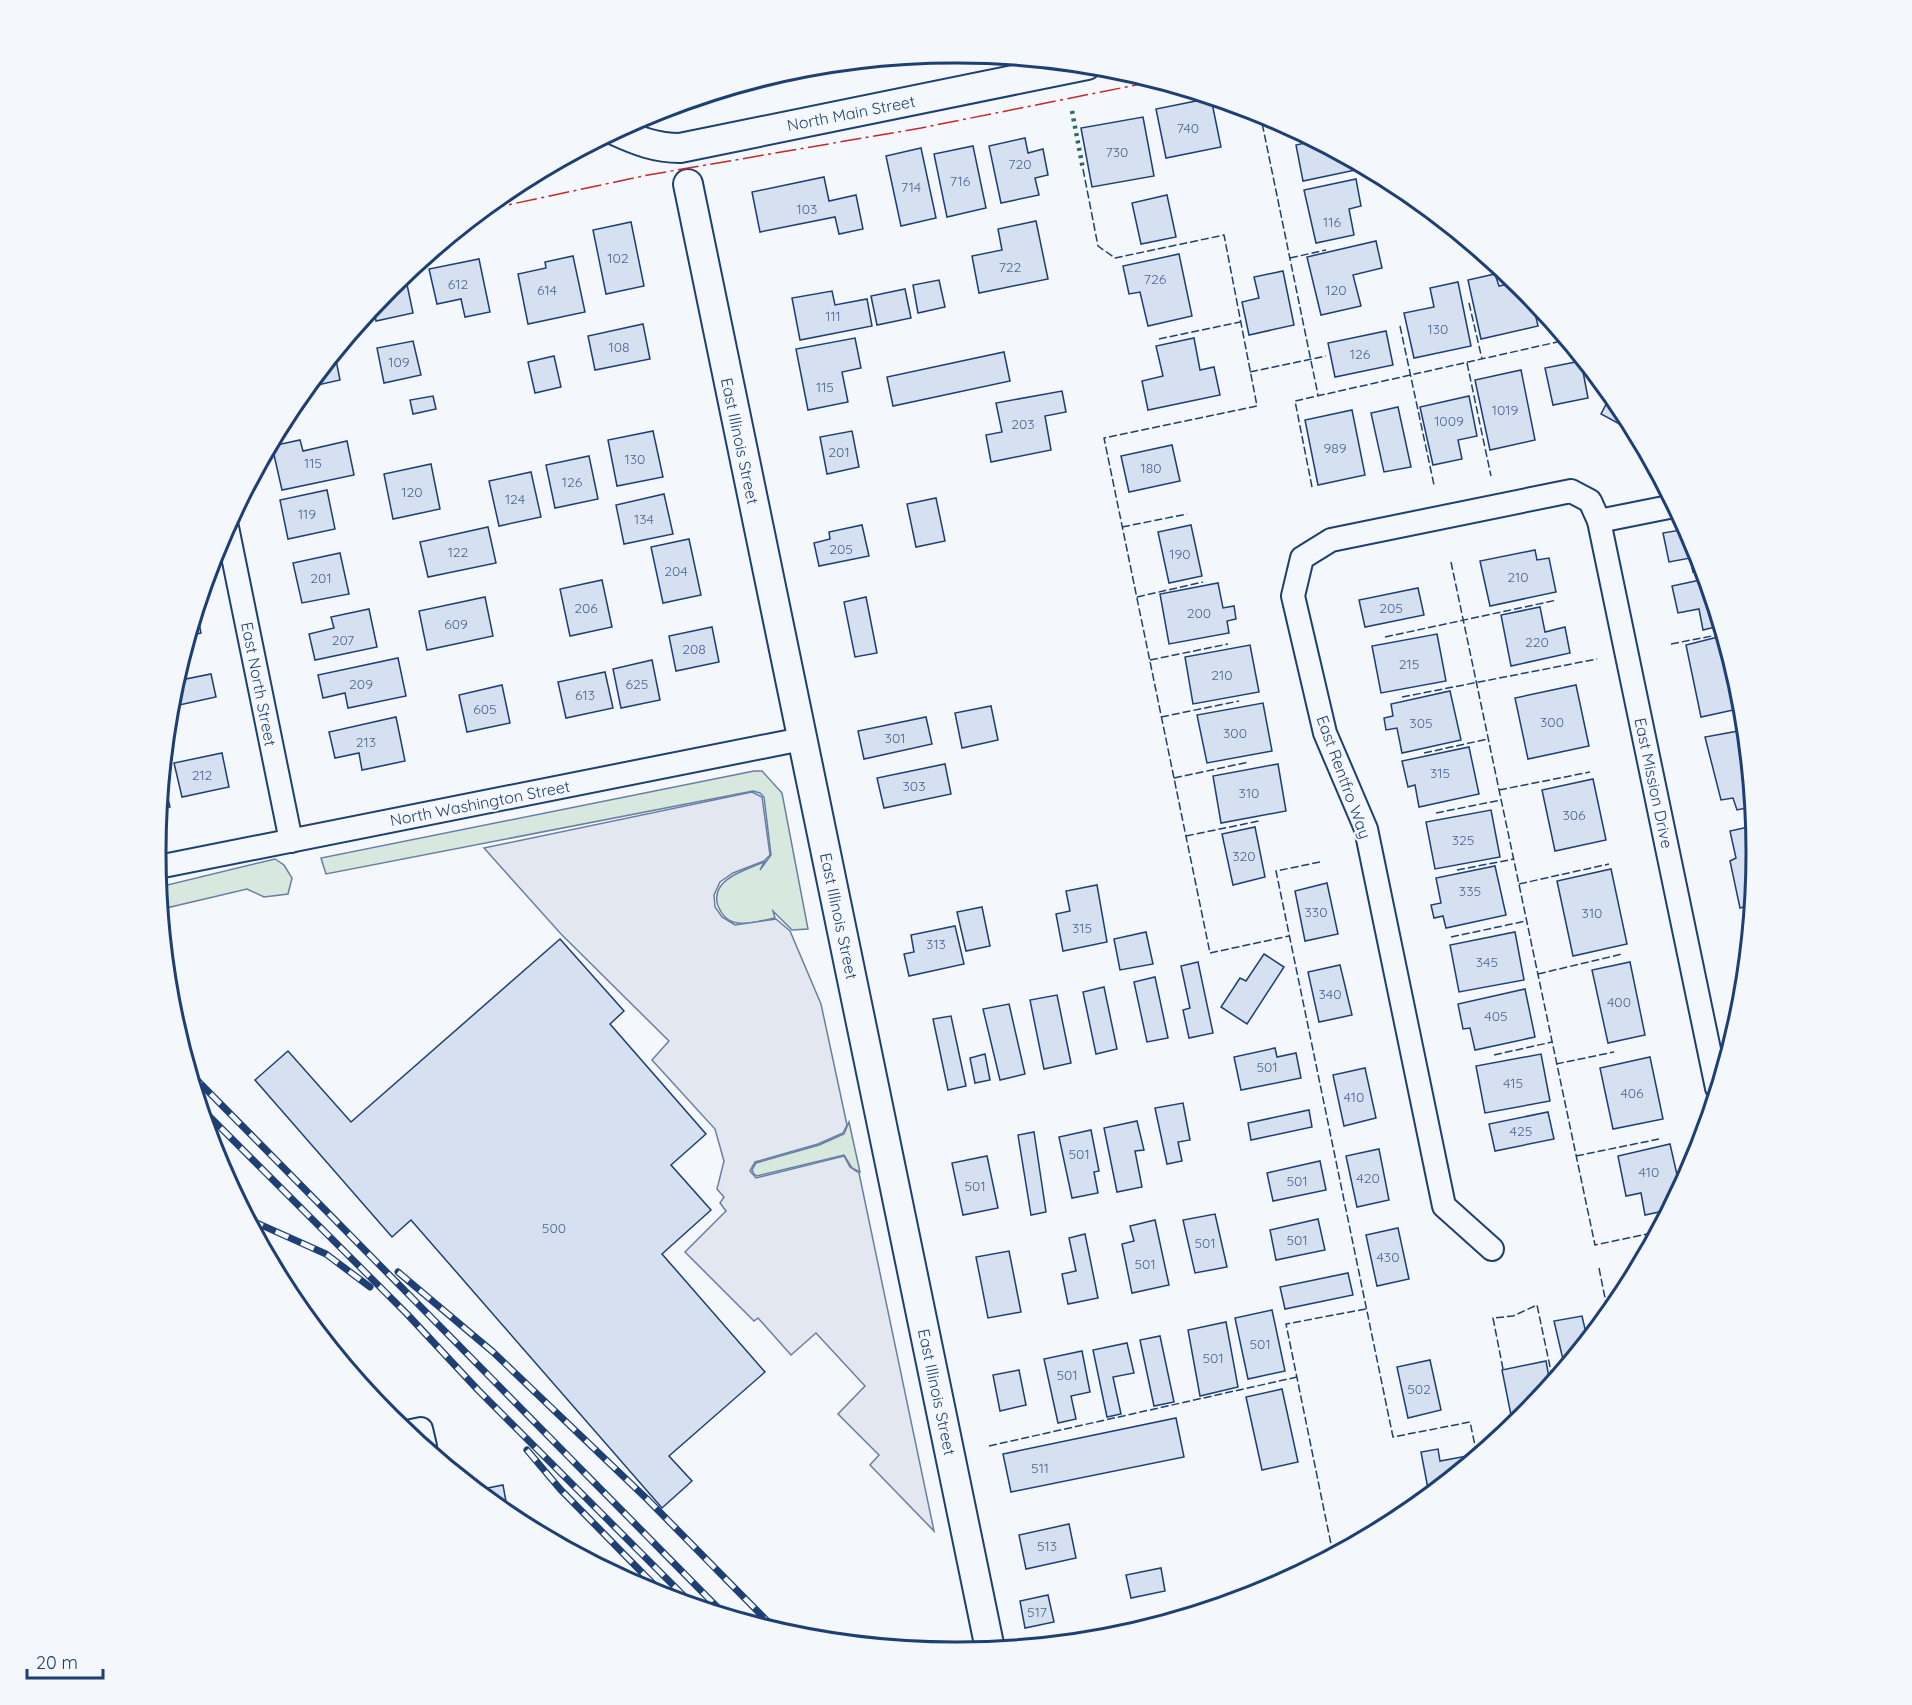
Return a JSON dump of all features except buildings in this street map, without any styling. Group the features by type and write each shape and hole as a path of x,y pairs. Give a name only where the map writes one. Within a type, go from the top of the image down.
{"street":[{"name":"North Main Street","path":"626,135 645,144 680,148 1061,70"},
{"name":"East Illinois Street","path":"688,184 988,1641"},
{"name":"East Mission Drive","path":"1571,491 1590,501 1599,520 1714,1073"},
{"name":"East Rentfro Way","path":"1492,1249 1444,1206 1366,829 1325,733 1293,596 1302,558 1331,540 1571,491"},
{"path":"1599,520 1666,507"},
{"name":"East North Street","path":"228,547 291,841"},
{"name":"North Washington Street","path":"167,865 802,739"}],"shaded area":[{"path":"762,771 782,793 808,929 792,930 773,911 775,918 749,923 733,922 724,916 718,906 719,889 724,882 739,872 764,862 760,870 771,855 764,797 753,791 326,874 321,858"},
{"path":"752,792 762,797 770,855 764,861 733,873 720,882 714,895 715,907 722,917 735,925 776,919 790,931 821,1004 847,1125 843,1133 818,1144 755,1162 750,1171 756,1178 844,1156 850,1167 859,1173 934,1531 870,1465 879,1455 838,1414 865,1386 816,1333 791,1355 758,1318 754,1321 685,1252 726,1211 720,1203 724,1197 717,1189 724,1161 715,1129 652,1060 669,1041 561,934 484,848"},
{"path":"275,859 284,865 292,878 288,894 264,897 247,889 168,908 167,885"},
{"path":"849,1122 860,1172 852,1168 844,1155 757,1176 754,1174 752,1170 756,1163 819,1145 844,1134"}],"railway":[{"path":"201,1085 714,1603"},
{"path":"214,1121 680,1592"},
{"path":"260,1224 326,1254 370,1287"},
{"path":"398,1272 493,1352 647,1499 764,1618"},
{"path":"527,1450 560,1489 649,1580"}],"hedge":[{"path":"1072,111 1083,169"}],"fence":[{"path":"1262,125 1318,395"},
{"path":"1083,169 1098,246 1115,258 1224,235 1257,406 1104,438 1210,953 1289,936"},
{"path":"1290,258 1326,250"},
{"path":"1469,303 1482,359"},
{"path":"1159,339 1240,322"},
{"path":"1400,326 1434,485"},
{"path":"1312,487 1295,401 1558,342"},
{"path":"1250,372 1326,356"},
{"path":"1467,363 1491,476"},
{"path":"1122,527 1187,514"},
{"path":"1451,562 1595,1245 1647,1234"},
{"path":"1137,597 1203,582"},
{"path":"1385,637 1557,600"},
{"path":"1671,644 1715,635"},
{"path":"1150,660 1228,644"},
{"path":"1402,697 1597,659"},
{"path":"1161,717 1239,701"},
{"path":"1424,753 1488,739"},
{"path":"1174,778 1249,762"},
{"path":"1499,790 1590,772"},
{"path":"1436,813 1501,800"},
{"path":"1186,836 1259,821"},
{"path":"1457,870 1514,859"},
{"path":"1320,862 1276,871 1393,1437 1470,1422 1475,1447"},
{"path":"1519,884 1609,864"},
{"path":"1451,937 1526,921"},
{"path":"1538,974 1622,954"},
{"path":"1494,1055 1552,1042"},
{"path":"1556,1064 1614,1052"},
{"path":"1576,1156 1659,1139"},
{"path":"1599,1268 1605,1300"},
{"path":"1503,1369 1493,1318 1513,1316 1537,1305 1551,1372"},
{"path":"1331,1547 1286,1324 1366,1309"},
{"path":"989,1446 1297,1377"}],"power":[{"path":"503,206 648,175 921,128 1138,85"}]}
